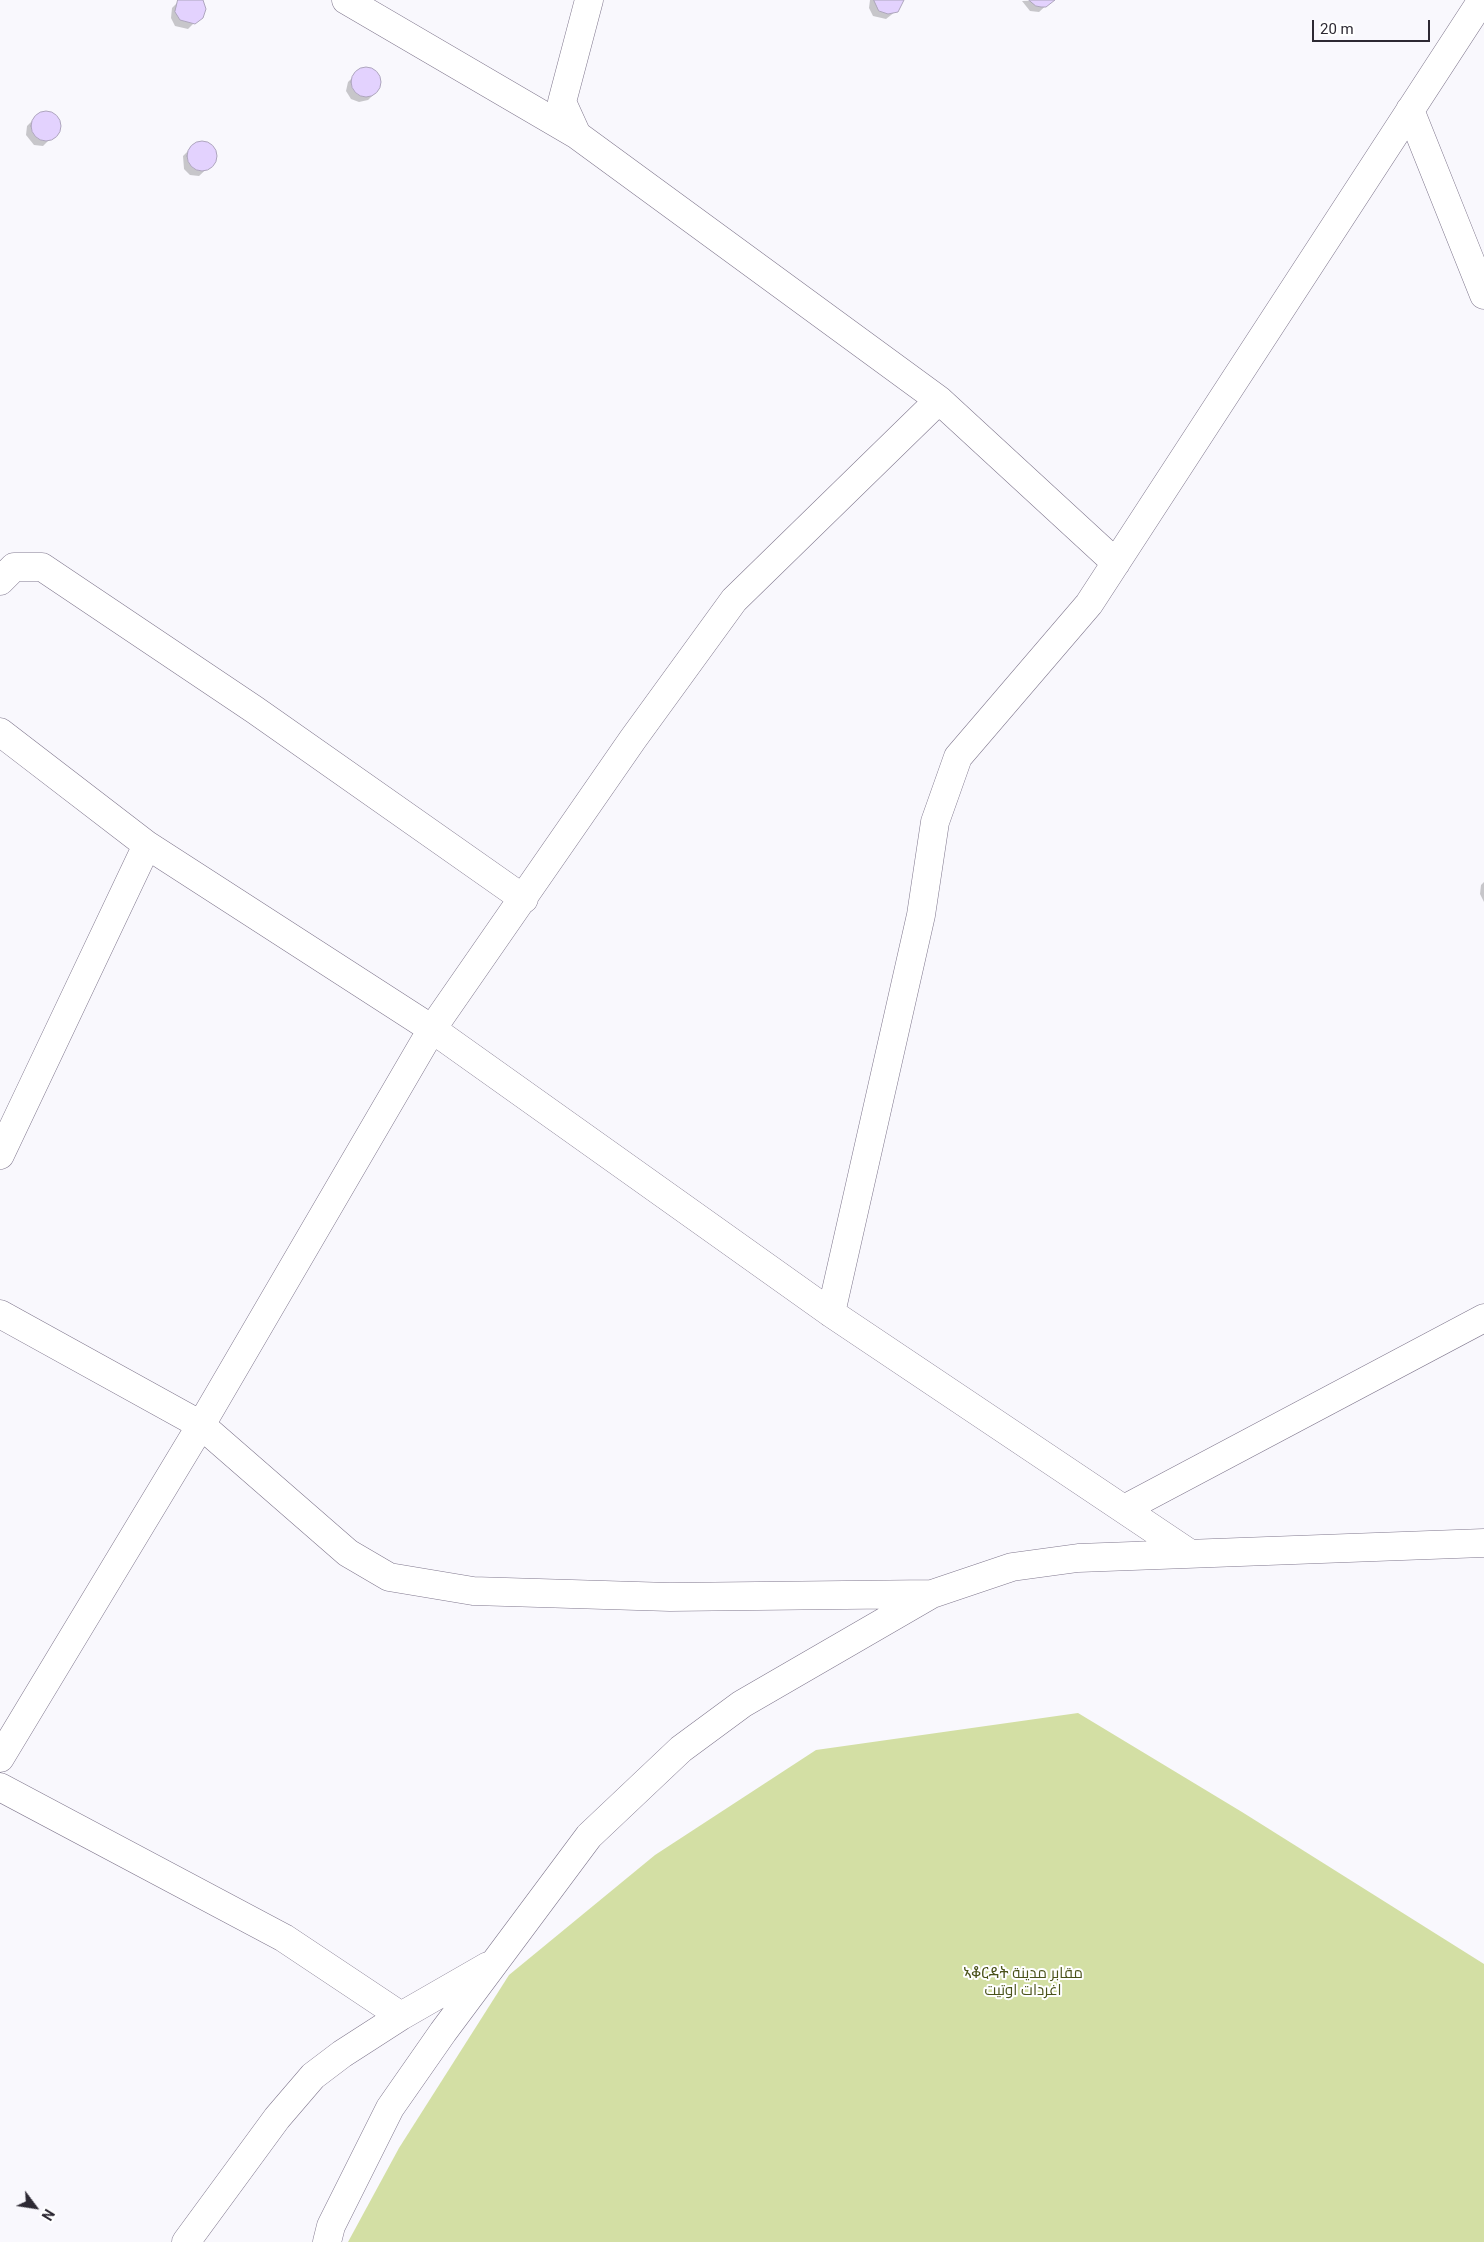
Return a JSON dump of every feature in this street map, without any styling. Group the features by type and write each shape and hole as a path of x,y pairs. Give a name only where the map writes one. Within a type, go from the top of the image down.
{"street":[{"path":"346,0 577,135 939,400 1116,563"},
{"path":"577,135 562,102 588,0"},
{"path":"831,1313 921,915 935,822 958,757 1090,604 1482,0"},
{"path":"1410,110 1484,295"},
{"path":"0,1758 201,1425 432,1029 524,899 633,739 734,600 939,400"},
{"path":"0,581 14,567 42,567 255,710 524,899"},
{"path":"0,732 147,845 432,1029 831,1313 1189,1553"},
{"path":"0,1155 147,845"},
{"path":"0,1314 201,1425 348,1553 389,1577 483,1592 670,1597 932,1594"},
{"path":"1124,1509 1484,1318"},
{"path":"327,2242 331,2226 390,2108 496,1961 590,1836 681,1749 742,1704 932,1594 1012,1567 1078,1558 1484,1543"},
{"path":"0,1787 284,1938 400,2016"},
{"path":"186,2242 276,2118 313,2076 342,2054 400,2016 496,1961"}],"green space":[{"name":"ኣቆርዳት مقابر مدينة اغردات اوتيت","path":"1078,1713 1242,1812 1484,1964 1484,2242 348,2242 399,2148 509,1975 655,1855 816,1750"}],"building":[{"path":"178,0 203,0 206,9 203,18 195,24 180,20 175,12"},
{"path":"874,0 904,0 898,12 888,14 879,11"},
{"path":"1029,0 1055,0 1046,7 1041,7 1036,6"},
{"path":"366,67 377,71 381,82 377,93 366,97 355,93 351,82 355,71"},
{"path":"46,111 57,115 61,126 57,137 46,141 35,137 31,126 35,115"},
{"path":"202,141 213,145 217,156 213,167 202,171 191,167 187,156 191,145"}]}
